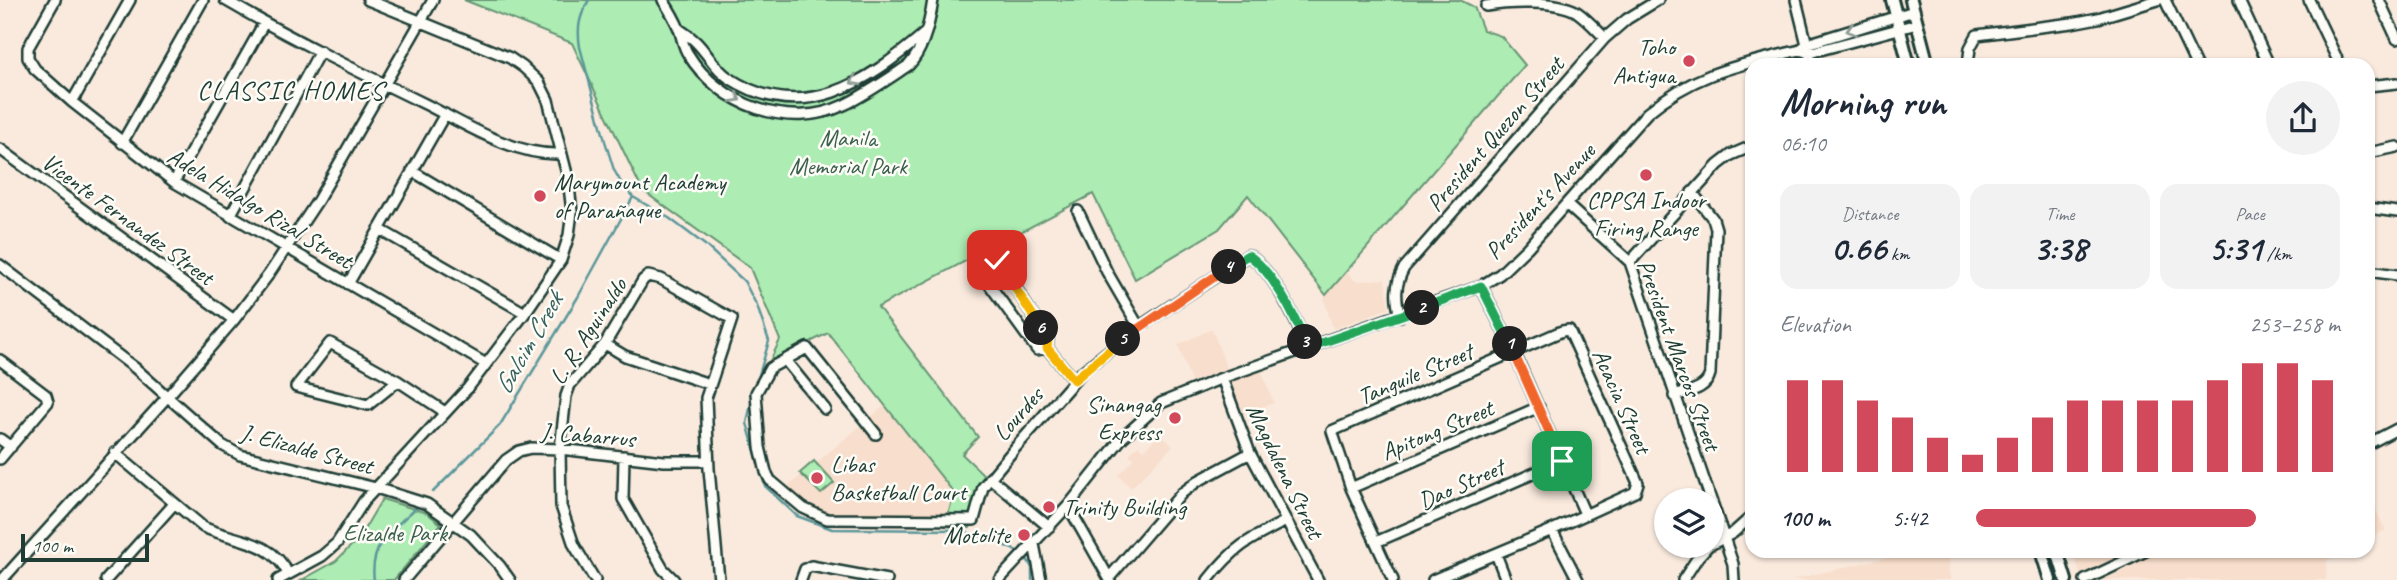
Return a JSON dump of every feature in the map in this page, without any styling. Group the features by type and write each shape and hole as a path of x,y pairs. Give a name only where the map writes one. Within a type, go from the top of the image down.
{"main road":[{"path":"1892,0 1907,58"},
{"path":"1912,6 1926,58"},
{"path":"2043,558 2050,580"},
{"path":"2059,558 2066,580"}],"street":[{"name":"Adela Hidalgo Rizal Street","path":"55,0 28,48 30,62 72,102 174,182 486,364"},
{"path":"72,102 130,0"},
{"path":"122,143 203,0"},
{"path":"225,0 385,85 516,148 543,155 560,154"},
{"path":"278,580 322,556 337,543 364,501 445,412 525,313 561,260 569,235 572,212 568,178 548,100 539,82 523,66 510,58 368,0"},
{"path":"2,580 165,399 270,274 385,85 433,0"},
{"path":"663,0 679,29 687,52 706,78 739,101 766,111 802,116 844,105 909,65 915,48 926,32 933,0"},
{"name":"President Quezon Street","path":"1400,316 1396,299 1397,282 1404,268 1605,38 1627,19 1658,0"},
{"path":"1796,0 1809,58"},
{"path":"1969,58 1970,48 1977,35 2085,21 2158,0"},
{"path":"2165,0 2190,58"},
{"path":"2239,0 2266,58"},
{"path":"2309,0 2337,58"},
{"path":"2379,0 2397,39"},
{"path":"1486,6 1545,2 1557,4 1575,10 1605,38"},
{"name":"President's Avenue","path":"1805,49 1895,16 1912,6"},
{"path":"174,182 264,23"},
{"name":"President's Avenue","path":"1772,58 1917,24"},
{"path":"679,29 696,42 712,63 735,81 771,98 800,100 836,91 915,48"},
{"path":"230,216 320,51"},
{"name":"President's Avenue","path":"999,580 1068,506 1122,438 1161,403 1222,378 1481,286 1514,261 1647,113 1667,96 1688,83 1745,65"},
{"path":"2375,85 2397,83"},
{"path":"348,284 445,114"},
{"path":"2375,152 2397,147"},
{"name":"Vicente Fernandez Street","path":"0,149 234,320"},
{"path":"1630,262 1718,165 1745,149"},
{"path":"412,171 561,260"},
{"path":"1674,396 1701,387 1708,381 1710,374 1716,229 1713,219 1692,192"},
{"name":"President Marcos Street","path":"1566,204 1630,262 1706,488"},
{"path":"2375,209 2397,212"},
{"path":"1077,211 1107,272 1139,327"},
{"path":"379,229 525,313"},
{"name":"Lourdes","path":"785,360 769,368 756,393 760,447 766,472 778,488 803,508 827,519 941,522 974,520 983,487 990,478 1074,380 1105,352 1248,255 1260,262 1298,323 1307,348"},
{"path":"1047,348 1037,351 1021,331 981,273 987,264 996,259 999,261 1048,339 1047,348 1074,380"},
{"name":"J. Elizalde Street","path":"0,265 135,368 165,399 222,444 240,455 376,488 426,504 454,522 485,548 510,580"},
{"path":"2375,272 2397,275"},
{"name":"L. R. Aguinaldo","path":"595,580 574,545 561,506 560,449 566,396 570,386 605,344 648,276 661,279 732,319 709,384"},
{"path":"1433,580 1585,514 1514,352 1481,286"},
{"name":"Acacia Street","path":"1514,352 1569,330 1638,483 1635,492 1585,514"},
{"path":"398,381 368,405 296,387 330,343 398,381 445,412"},
{"path":"605,344 625,356 709,384 706,398 708,461 719,580"},
{"path":"825,409 785,360 807,348 876,434"},
{"name":"Tanguile Street","path":"1351,488 1332,431 1514,352"},
{"path":"0,360 46,395 48,402 0,460"},
{"name":"Magdalena Street","path":"1222,378 1250,453 1318,580"},
{"name":"Apitong Street","path":"1351,488 1539,407"},
{"path":"2375,440 2397,429"},
{"path":"0,439 10,447"},
{"name":"J. Cabarrus","path":"409,578 506,460 531,448 664,461 708,461"},
{"path":"115,453 203,527 214,533 251,541 272,553 284,565 288,574"},
{"path":"1068,506 1110,579 1182,493 1198,481 1250,453"},
{"path":"624,456 623,499 663,569 674,580"},
{"name":"Dao Street","path":"1376,542 1562,461"},
{"name":"Lourdes","path":"990,478 1049,527"},
{"path":"1351,488 1393,580"},
{"path":"106,580 174,504"},
{"path":"1208,580 1233,550 1286,521"},
{"path":"1724,536 1733,533 1745,522"},
{"path":"1552,530 1578,580"},
{"name":"President Marcos Street","path":"1724,536 1733,565 1734,580"},
{"path":"1031,548 1041,580"},
{"path":"1496,554 1506,580"},
{"path":"1683,580 1697,558"},
{"path":"2085,580 2131,558"},
{"path":"801,580 805,569 811,566 887,580"}],"shaded area":[{"path":"1347,272 1356,281 1385,279 1389,308 1333,329 1324,300"},
{"path":"1212,329 1227,369 1191,382 1178,345"},
{"path":"1261,370 1274,403 1243,414 1231,382"},
{"path":"884,406 955,493 945,526 857,524 800,513 778,495"},
{"path":"1160,433 1173,446 1131,488 1118,475 1134,459 1129,454 1138,445 1144,450"},
{"path":"2375,509 2386,530 2375,536"},
{"path":"1948,558 1950,580 1791,580 1880,559"},
{"path":"2075,558 2331,558 2327,560 2326,580 2077,580 2080,574"}],"green space":[{"name":"Manila Memorial Park","path":"464,0 1460,0 1474,7 1483,30 1501,36 1525,65 1326,295 1248,195 1219,229 1135,279 1093,194 878,307 978,437 962,454 985,476 970,528 945,526 954,493 828,333 769,363 780,340 750,268 642,190 572,43"},
{"name":"Libas Basketball Court","path":"814,461 834,483 821,494 800,473"},
{"name":"Elizalde Park","path":"382,499 427,513 441,524 394,580 302,580 336,561 359,538"}],"waterway":[{"name":"Galcim Creek","path":"589,0 580,23 580,47 614,170 633,197 669,218 705,245 744,281 757,306 769,341 757,382"},
{"name":"Galcim Creek","path":"433,492 500,425 578,297 633,197"},
{"name":"Galcim Creek","path":"752,399 747,423 765,486 797,516 832,529 958,530 995,541 1021,553"},
{"name":"Galcim Creek","path":"374,580 373,567 379,547 392,530 417,507"},
{"name":"Galcim Creek","path":"1026,557 1032,568 1032,580"}],"place":[{"name":"Toho Antigua","path":"1689,61"},
{"name":"CPPSA Indoor Firing Range","path":"1646,175"},
{"name":"Marymount Academy of Parañaque","path":"540,196"},
{"name":"Sinangag Express","path":"1175,418"},
{"name":"Libas Basketball Court","path":"817,478"},
{"name":"Trinity Building","path":"1049,507"},
{"name":"Motolite","path":"1024,535"}],"district":[{"name":"CLASSIC HOMES","path":"291,90"}],"route":[{"path":"997,260 1048,339 1047,348 1074,380 1105,352 1139,327 1248,255 1260,262 1298,323 1307,348 1481,286 1514,352 1562,461"}]}
